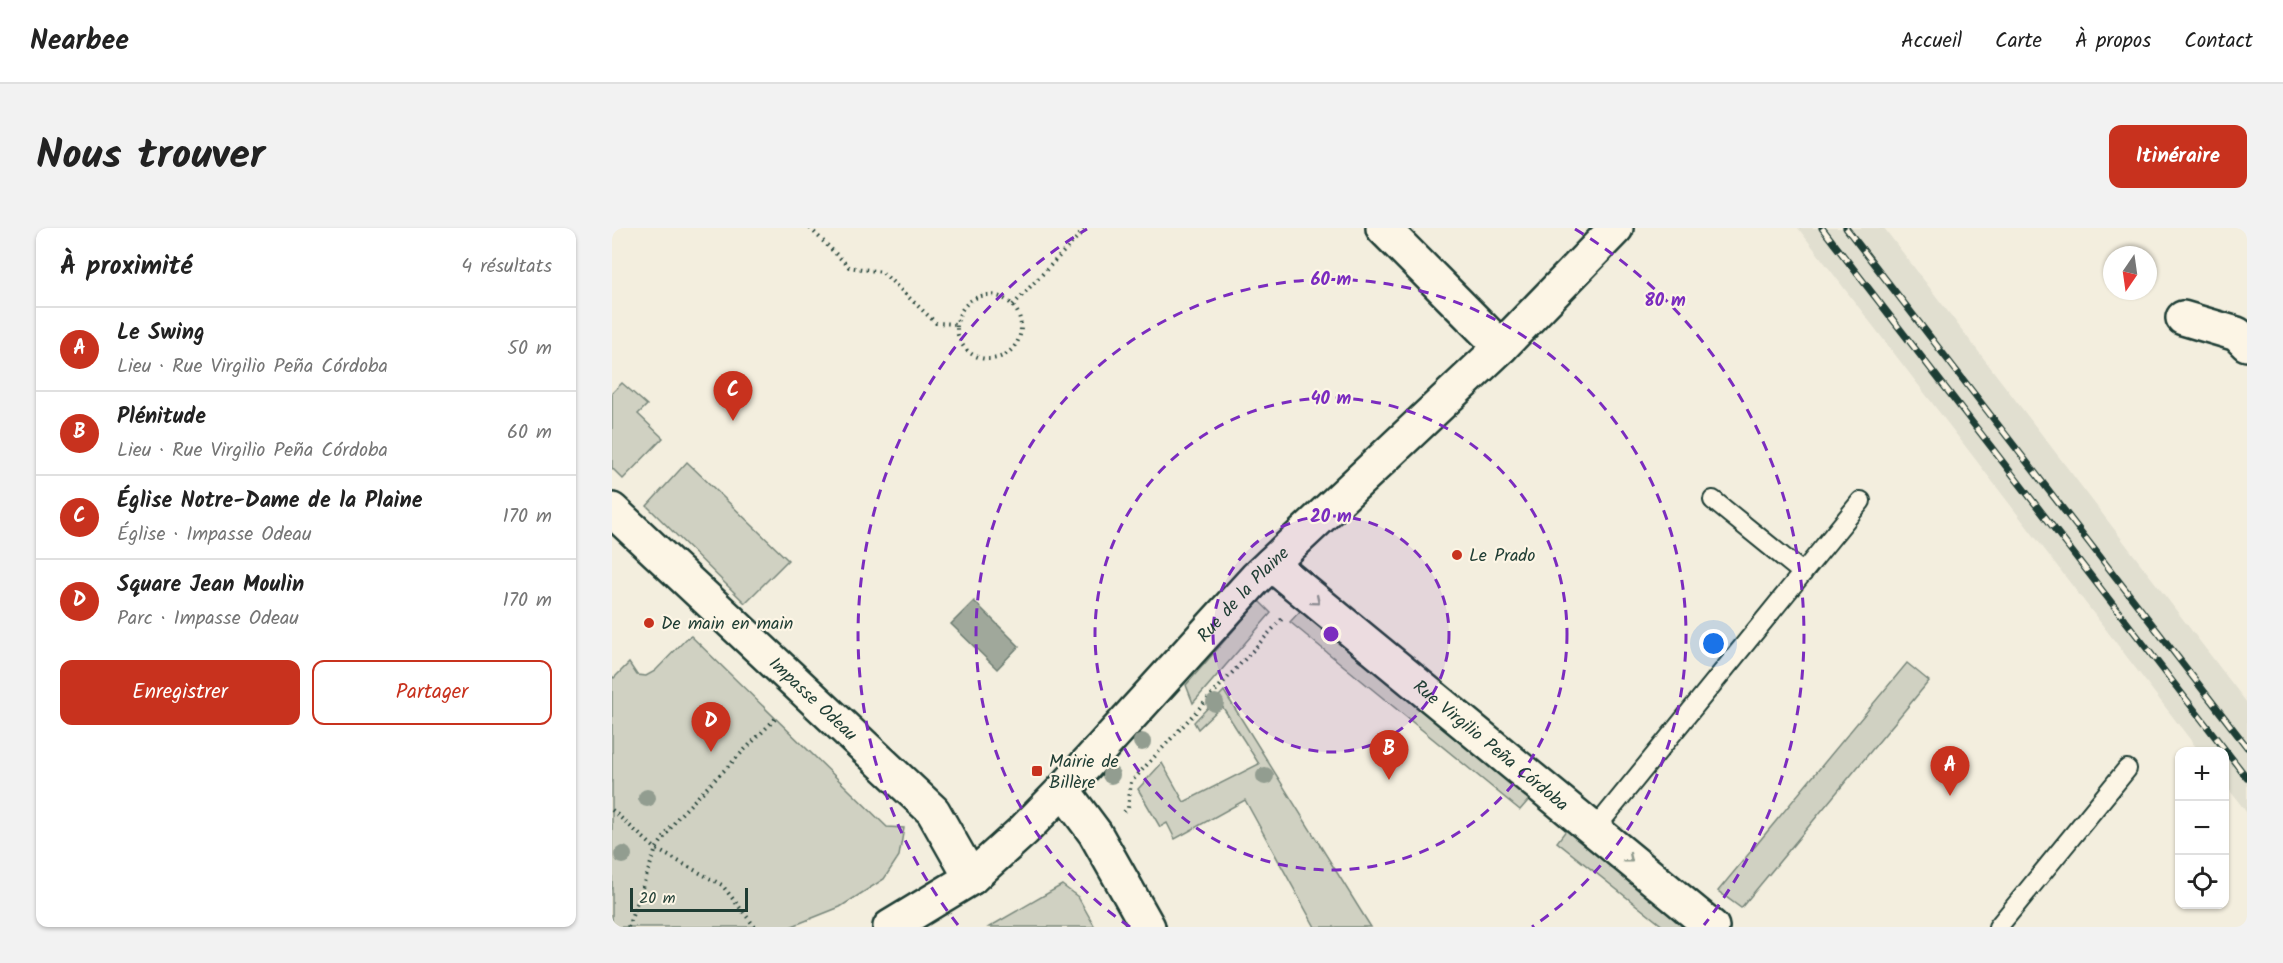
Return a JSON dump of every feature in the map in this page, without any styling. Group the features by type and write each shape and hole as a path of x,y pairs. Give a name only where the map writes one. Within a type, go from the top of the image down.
{"street":[{"path":"1383,228 1501,347"},
{"name":"Rue de la Plaine","path":"890,927 971,878 1024,830 1256,578 1501,347 1616,228"},
{"path":"2183,318 2237,334 2247,344"},
{"name":"Impasse Odeau","path":"612,510 933,811 971,878"},
{"name":"Rue Virgilio Peña Córdoba","path":"1271,564 1712,927"},
{"path":"1063,790 1095,833 1148,927"}],"lane":[{"path":"1713,500 1803,573"},
{"path":"1594,830 1861,501"},
{"path":"1998,927 2127,769"}],"path":[{"path":"810,228 849,267 882,272 936,323 957,324"},
{"path":"1012,305 1086,228"},
{"path":"983,295 994,295 1004,298 1012,305 1019,314 1021,325 1016,345 999,358 988,359 968,352 961,344 957,324 965,305 983,295"},
{"path":"1117,818 1128,808 1131,782 1286,614"},
{"path":"628,927 656,849 679,816 805,690"},
{"path":"612,810 656,849 722,885 755,927"}],"shaded area":[{"path":"1798,228 1884,228 2247,703 2247,813 2229,789 2229,747 2196,747"},
{"path":"622,383 647,405 638,414 663,438 623,479 612,468 612,393"},
{"path":"687,462 788,560 745,603 647,506"},
{"path":"974,601 1019,646 997,669 951,624"},
{"path":"1259,601 1271,613 1193,703 1186,685"},
{"path":"1303,608 1532,796 1520,810 1290,622"},
{"path":"691,636 887,827 904,828 899,856 884,879 840,907 790,927 612,927 612,676 614,678 629,663 637,675 646,676 655,671"},
{"path":"1907,663 1929,681 1741,908 1718,891"},
{"path":"1224,691 1371,927 1315,927 1245,800 1175,839 1167,823 1160,827 1138,789 1162,763 1184,802 1259,764 1222,706 1198,729 1194,722"},
{"path":"1570,825 1693,927 1664,927 1557,842"},
{"path":"1062,885 1078,897 1095,927 989,927"}],"railway":[{"path":"1822,228 2247,778"},
{"path":"1846,228 2247,747"}],"place":[{"name":"Église Notre-Dame de la Plaine","path":"733,421"},
{"name":"Le Prado","path":"1457,555"},
{"name":"De main en main","path":"649,623"},
{"name":"Square Jean Moulin","path":"711,752"},
{"name":"Mairie de Billère","path":"1037,771"},
{"name":"Plénitude","path":"1389,780"},
{"name":"Le Swing","path":"1950,796"}]}
